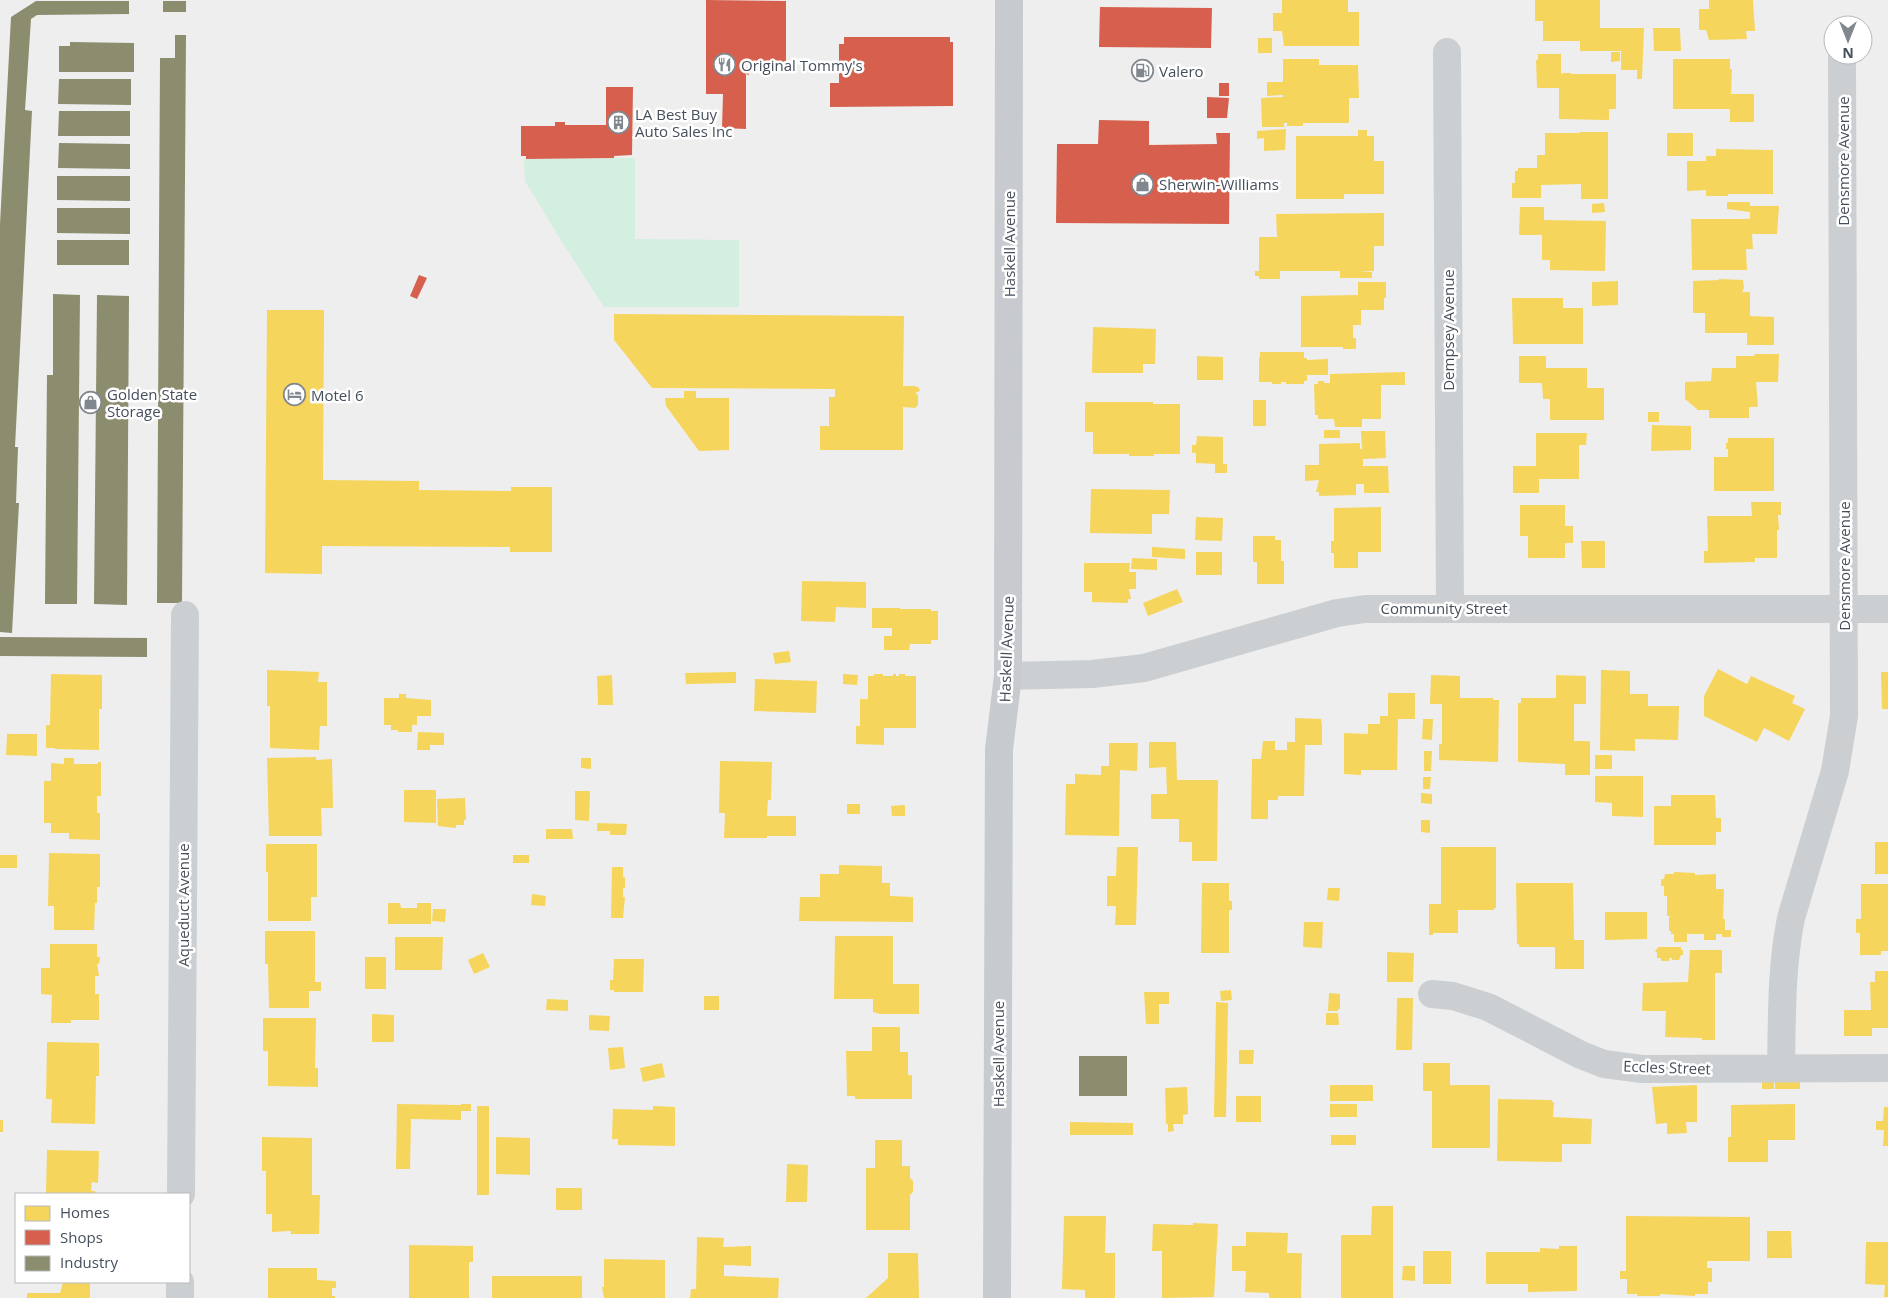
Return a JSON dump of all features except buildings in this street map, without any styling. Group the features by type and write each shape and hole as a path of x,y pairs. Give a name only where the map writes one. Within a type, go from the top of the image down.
{"main road":[{"name":"Haskell Avenue","path":"997,1298 1000,749 1008,676 1009,0"}],"street":[{"name":"Dempsey Avenue","path":"1447,52 1450,608"},
{"name":"Densmore Avenue","path":"1782,1068 1782,996 1786,942 1791,918 1831,787 1844,716 1842,65"},
{"name":"Community Street","path":"1008,676 1092,674 1144,668 1337,614 1365,609 1888,609"},
{"name":"Aqueduct Avenue","path":"181,1193 185,615"},
{"name":"Eccles Street","path":"1432,994 1453,996 1488,1007 1582,1055 1604,1064 1642,1069 1888,1068"},
{"path":"180,1283 180,1298"}],"green space":[{"path":"635,158 635,239 739,240 739,307 604,307 525,181 524,159"}],"place":[{"name":"Original Tommy's","path":"725,65"},
{"name":"Valero","path":"1143,71"},
{"name":"LA Best Buy Auto Sales Inc","path":"619,123"},
{"name":"Sherwin-Williams","path":"1143,184"},
{"name":"Motel 6","path":"295,395"},
{"name":"Golden State Storage","path":"91,403"}]}
